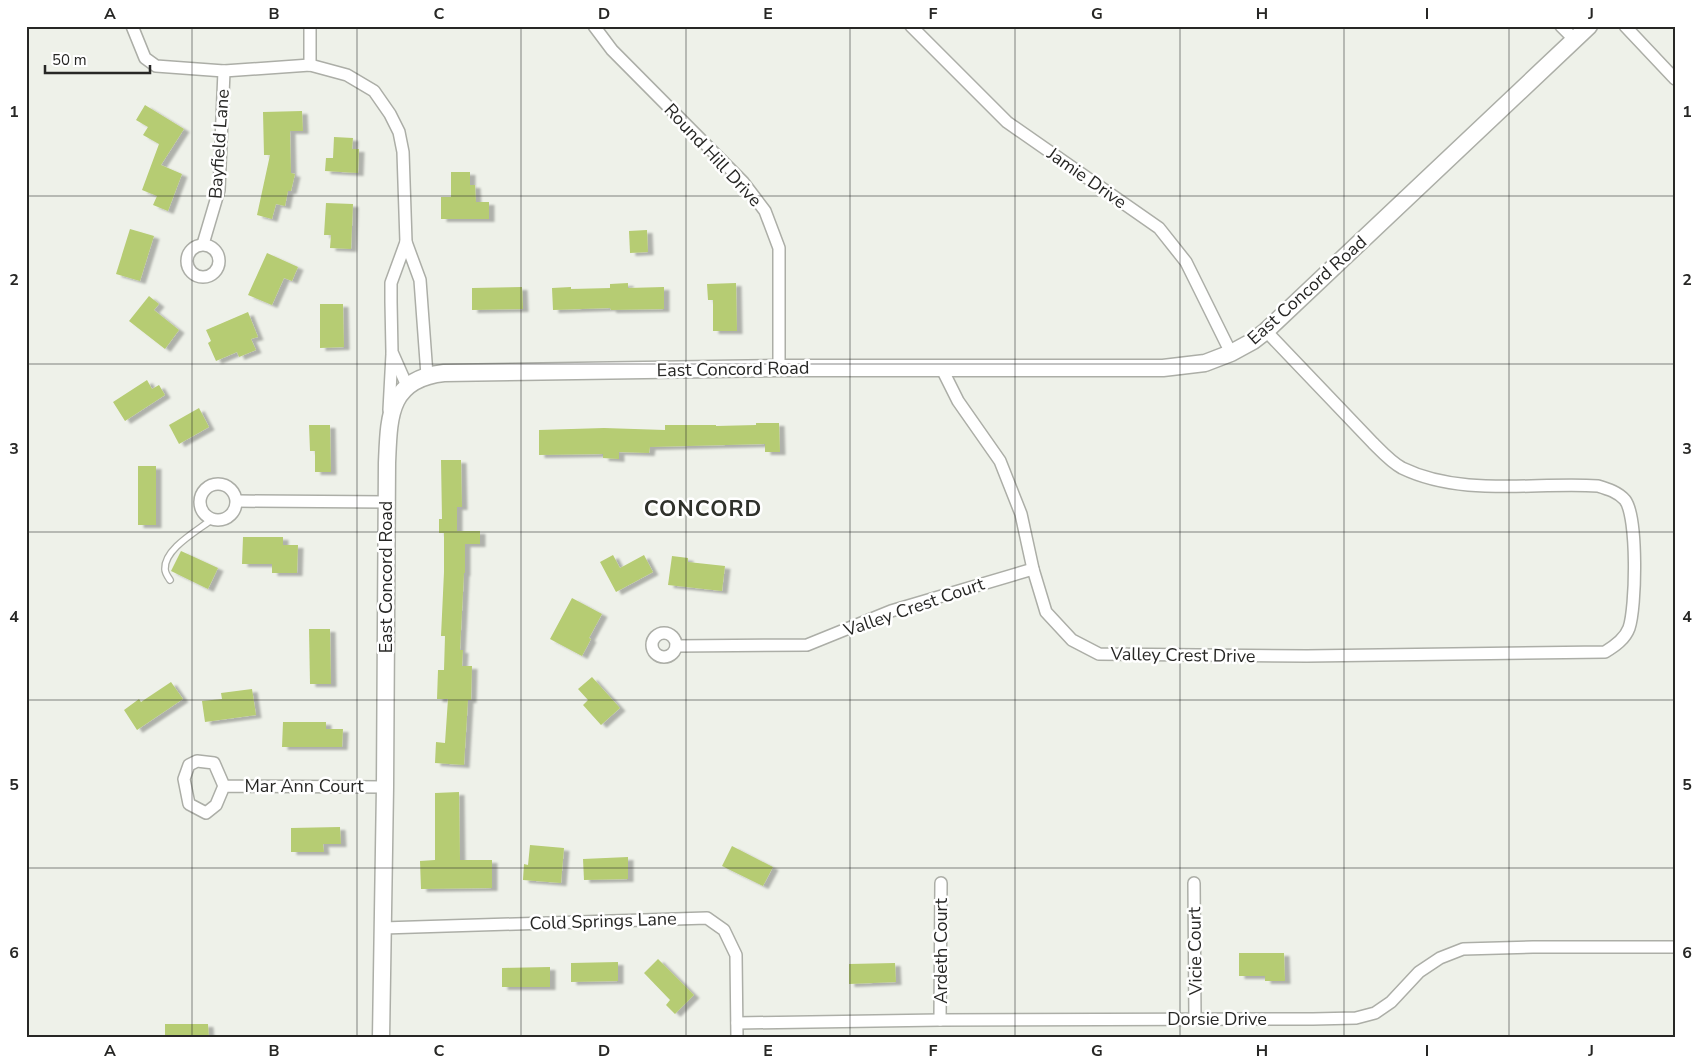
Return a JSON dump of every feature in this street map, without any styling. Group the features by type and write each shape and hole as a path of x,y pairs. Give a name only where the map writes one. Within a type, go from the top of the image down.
{"street":[{"path":"132,26 145,58 156,66 224,71 310,65 347,75 374,91 390,114 399,132 403,152 406,242 420,280 427,375"},
{"path":"310,26 310,65"},
{"name":"Round Hill Drive","path":"594,26 612,50 743,182 765,211 779,248 779,368"},
{"name":"Jamie Drive","path":"911,26 1007,122 1159,228 1186,262 1231,354"},
{"path":"1561,26 1575,40"},
{"name":"East Concord Road","path":"381,1038 388,431 394,406 400,394 407,386 417,378 444,373 779,368 1163,368 1205,363 1231,354 1266,331 1589,26"},
{"path":"1625,26 1675,79"},
{"name":"Bayfield Lane","path":"202,244 219,190 224,71"},
{"path":"388,431 392,352 391,283 406,242"},
{"name":"Valley Crest Drive","path":"941,367 958,401 1000,461 1021,514 1033,569 1046,612 1072,640 1099,654 1307,656 1605,652 1619,643 1629,629 1634,606 1632,520 1625,501 1614,491 1598,486 1456,485 1402,467 1373,444 1266,331"},
{"path":"392,352 407,386"},
{"path":"213,484 226,485 237,501 234,512 226,519 212,520 200,510 199,500 203,490 213,484"},
{"path":"237,501 387,502"},
{"name":"Valley Crest Court","path":"676,646 807,645 891,611 1033,569"},
{"name":"Mar Ann Court","path":"197,761 214,764 224,786 216,805 206,813 189,804 184,779 189,765 197,761"},
{"name":"Mar Ann Court","path":"224,786 385,786"},
{"name":"Ardeth Court","path":"940,1020 941,883"},
{"name":"Vicie Court","path":"1194,883 1195,1018"},
{"name":"Cold Springs Lane","path":"383,928 707,918 724,930 736,954 737,1038"},
{"name":"Dorsie Drive","path":"737,1023 1356,1018 1375,1013 1391,1002 1419,972 1440,958 1463,949 1675,947"}],"lane":[{"path":"170,580 165,571 166,560 171,552 212,520"}],"building":[{"path":"145,105 184,129 161,165 182,174 168,211 153,205 157,196 142,190 159,144 143,135 148,127 136,120"},
{"path":"302,111 303,131 290,131 291,173 295,174 291,191 288,191 285,206 276,204 272,219 257,215 270,155 264,155 263,112"},
{"path":"334,137 353,138 352,149 359,149 358,173 325,171 326,158 333,158"},
{"path":"451,172 470,172 470,185 475,185 476,202 489,202 489,219 441,219 441,197 451,197"},
{"path":"326,203 353,204 351,249 330,248 331,235 324,235"},
{"path":"130,229 154,236 140,281 116,274"},
{"path":"647,230 648,252 630,253 629,231"},
{"path":"267,253 298,267 292,281 284,278 272,305 248,295"},
{"path":"628,283 628,288 664,287 664,309 553,310 552,288 610,288 610,284"},
{"path":"736,283 737,331 713,331 713,300 708,300 707,284"},
{"path":"522,287 523,309 472,310 472,288"},
{"path":"149,296 159,304 154,310 179,330 165,349 129,321"},
{"path":"320,304 343,304 344,347 320,348"},
{"path":"248,312 258,337 251,339 256,350 239,357 237,352 216,361 208,343 211,341 206,330"},
{"path":"147,380 152,389 159,385 165,395 125,421 113,402"},
{"path":"199,408 209,427 179,444 169,425"},
{"path":"756,423 779,423 780,452 765,452 765,444 650,447 649,453 619,452 619,459 603,458 603,454 539,455 539,430 604,428 665,430 665,425 716,426 756,425"},
{"path":"309,425 330,425 331,472 315,472 315,451 310,451"},
{"path":"441,460 461,460 462,507 457,507 457,531 480,531 480,544 465,544 460,650 463,650 462,666 472,666 471,700 468,700 464,765 435,763 436,742 445,743 448,699 437,699 438,670 444,670 445,636 441,636 444,533 439,533 439,519 442,519"},
{"path":"138,466 156,466 156,525 138,525"},
{"path":"243,537 283,537 283,545 298,545 297,573 272,573 272,564 242,564"},
{"path":"181,551 218,568 208,589 171,571"},
{"path":"613,555 620,568 644,555 653,572 616,592 600,562"},
{"path":"672,556 688,558 688,562 725,566 722,591 668,585"},
{"path":"572,598 602,614 582,656 550,639"},
{"path":"309,629 330,629 331,684 310,684"},
{"path":"592,677 620,708 601,725 583,705 588,700 578,689"},
{"path":"171,682 183,699 137,730 124,710 139,699 141,702"},
{"path":"252,689 256,715 205,722 202,701 222,699 221,693"},
{"path":"283,722 326,722 326,729 343,729 342,747 282,747"},
{"path":"459,792 460,860 492,860 492,888 421,889 420,861 435,860 435,793"},
{"path":"340,827 341,844 323,844 324,852 291,852 291,828"},
{"path":"530,845 564,848 561,883 523,880 524,864 528,865"},
{"path":"732,846 773,867 763,886 722,866"},
{"path":"628,857 628,879 584,880 583,859"},
{"path":"1239,953 1284,953 1285,981 1265,981 1265,976 1239,976"},
{"path":"658,959 694,995 675,1014 666,1005 670,1000 644,973"},
{"path":"618,962 618,981 571,982 571,963"},
{"path":"895,963 896,982 849,984 849,964"},
{"path":"550,967 550,987 502,987 502,968"},
{"path":"165,1024 208,1024 209,1038 165,1038"}],"district":[{"name":"CONCORD","path":"703,508"}]}
